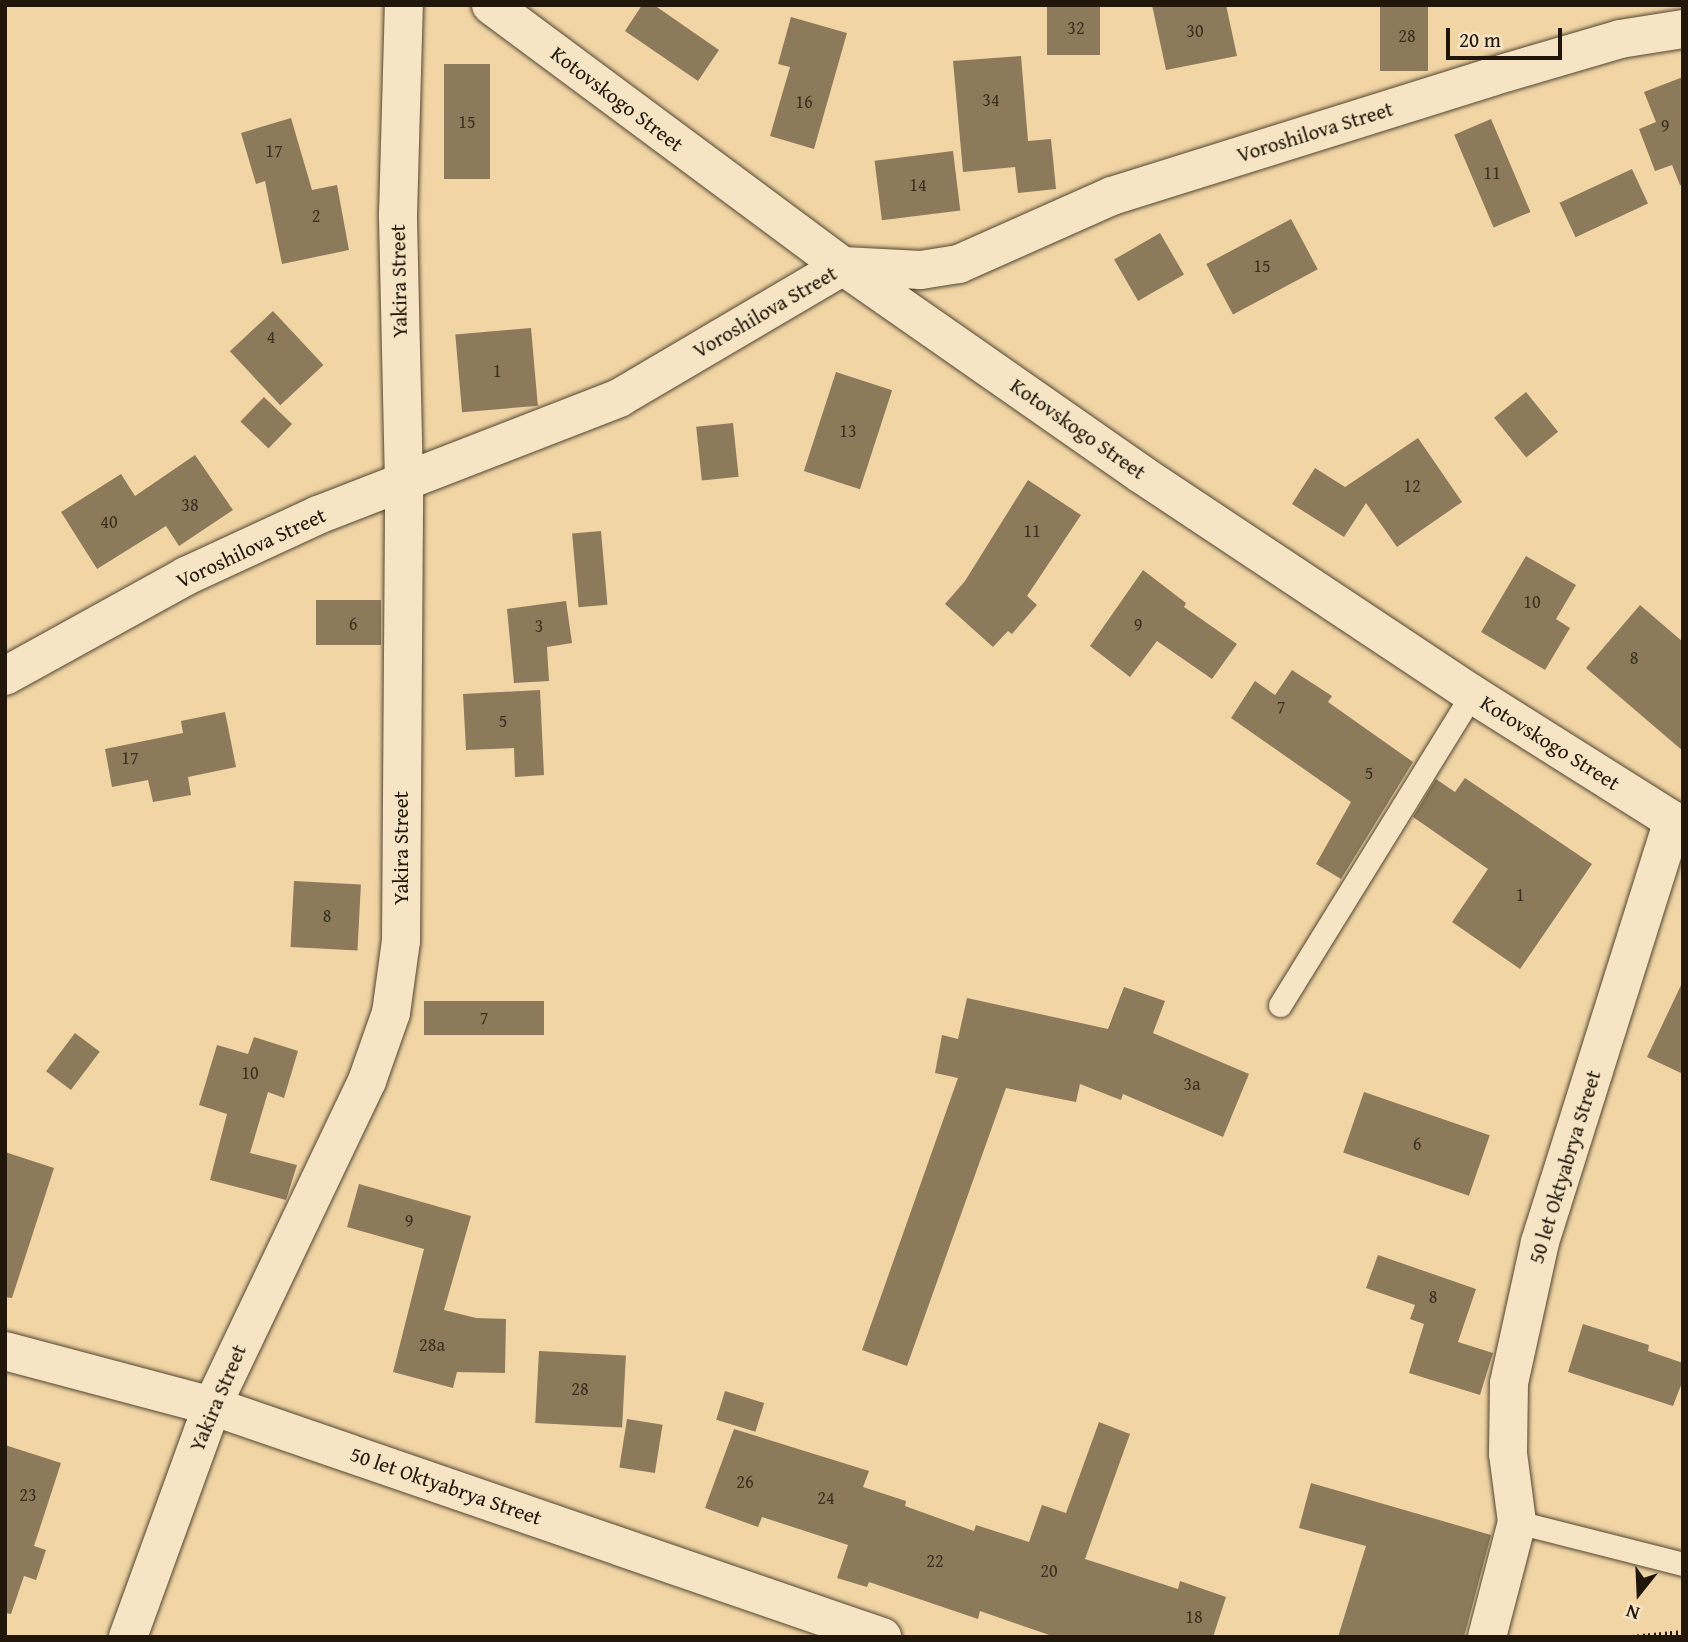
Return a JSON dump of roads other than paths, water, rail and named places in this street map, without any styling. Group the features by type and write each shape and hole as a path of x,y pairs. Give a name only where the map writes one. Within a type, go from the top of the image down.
{"street":[{"name":"Yakira Street","path":"128,1637 212,1406 367,1081 391,1013 401,941 404,483 398,215 404,5"},
{"name":"Kotovskogo Street","path":"491,5 843,266 1141,474 1472,694 1678,824"},
{"name":"Voroshilova Street","path":"5,676 186,576 318,515 619,398 843,266 921,270 959,264 1112,195 1620,39 1683,29"},
{"name":"50 let Oktyabrya Street","path":"1487,1637 1517,1521 1508,1454 1509,1383 1537,1255 1678,824"},
{"name":"50 let Oktyabrya Street","path":"5,1351 212,1406 882,1637"}],"lane":[{"path":"1280,1005 1472,694"},
{"path":"1517,1521 1683,1564"}]}
